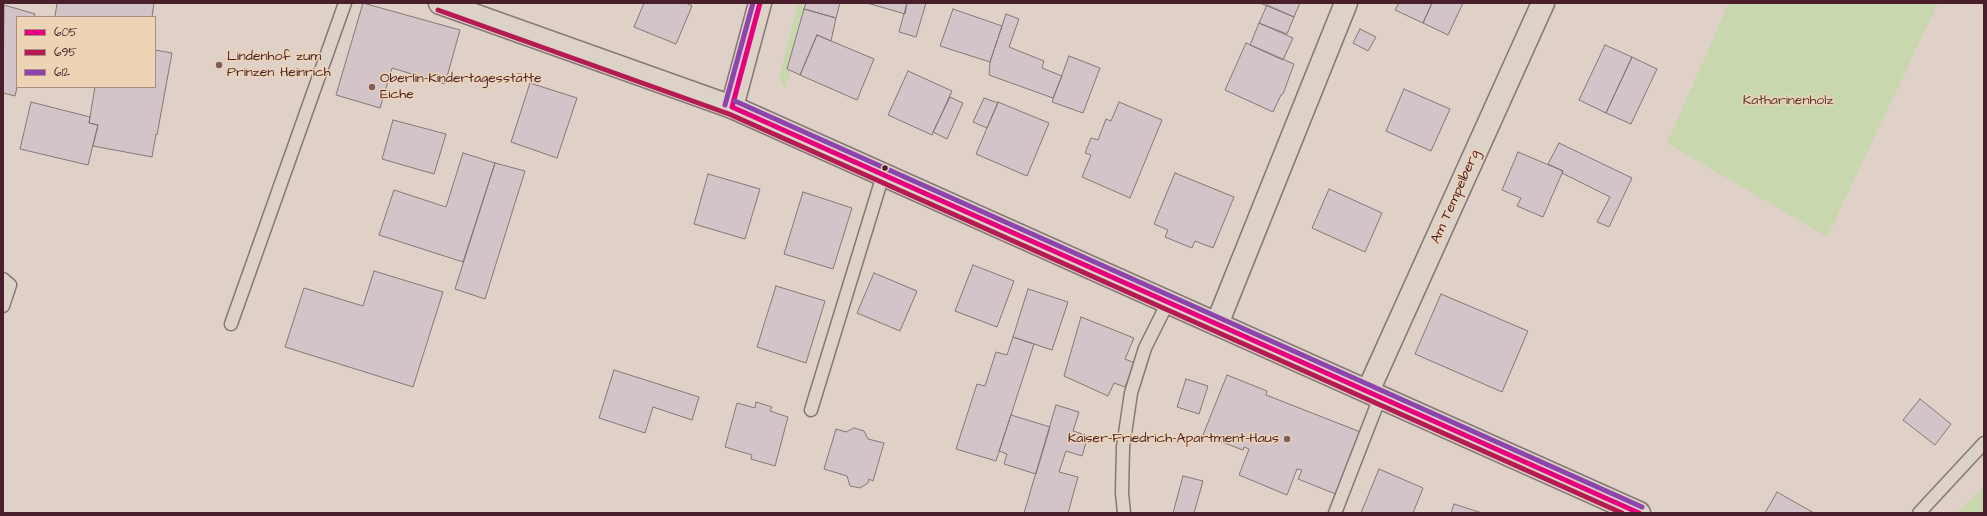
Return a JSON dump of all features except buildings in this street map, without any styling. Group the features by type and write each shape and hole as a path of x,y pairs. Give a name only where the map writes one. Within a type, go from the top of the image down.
{"street":[{"path":"440,3 732,107 1634,512"},
{"path":"732,107 760,3"},
{"path":"1217,324 1346,3"},
{"name":"Am Tempelberg","path":"1374,394 1543,3"}],"lane":[{"path":"231,324 345,3"},
{"path":"811,410 883,175"},
{"path":"3,279 10,285 3,306"},
{"path":"1124,513 1122,493 1123,447 1131,393 1145,348 1168,302"},
{"path":"1335,513 1374,394"},
{"path":"1919,513 1984,443"}],"green space":[{"path":"798,3 806,3 787,69 791,71 785,89 779,77"},
{"name":"Katharinenholz","path":"1729,3 1938,3 1827,237 1667,143"},
{"path":"1983,487 1984,513 1957,513"}],"transit line":[{"name":"612","path":"725,105 753,3"},
{"name":"605","path":"732,107 760,3"},
{"name":"695","path":"438,10 729,114 1622,513"},
{"name":"612","path":"735,101 1642,507"},
{"name":"605","path":"732,107 1639,513"}],"place":[{"name":"Lindenhof zum Prinzen Heinrich","path":"219,65"},
{"name":"Oberlin-Kindertagesstätte Eiche","path":"372,87"},
{"name":"Kaiser-Friedrich-Apartment-Haus","path":"1287,439"}]}
